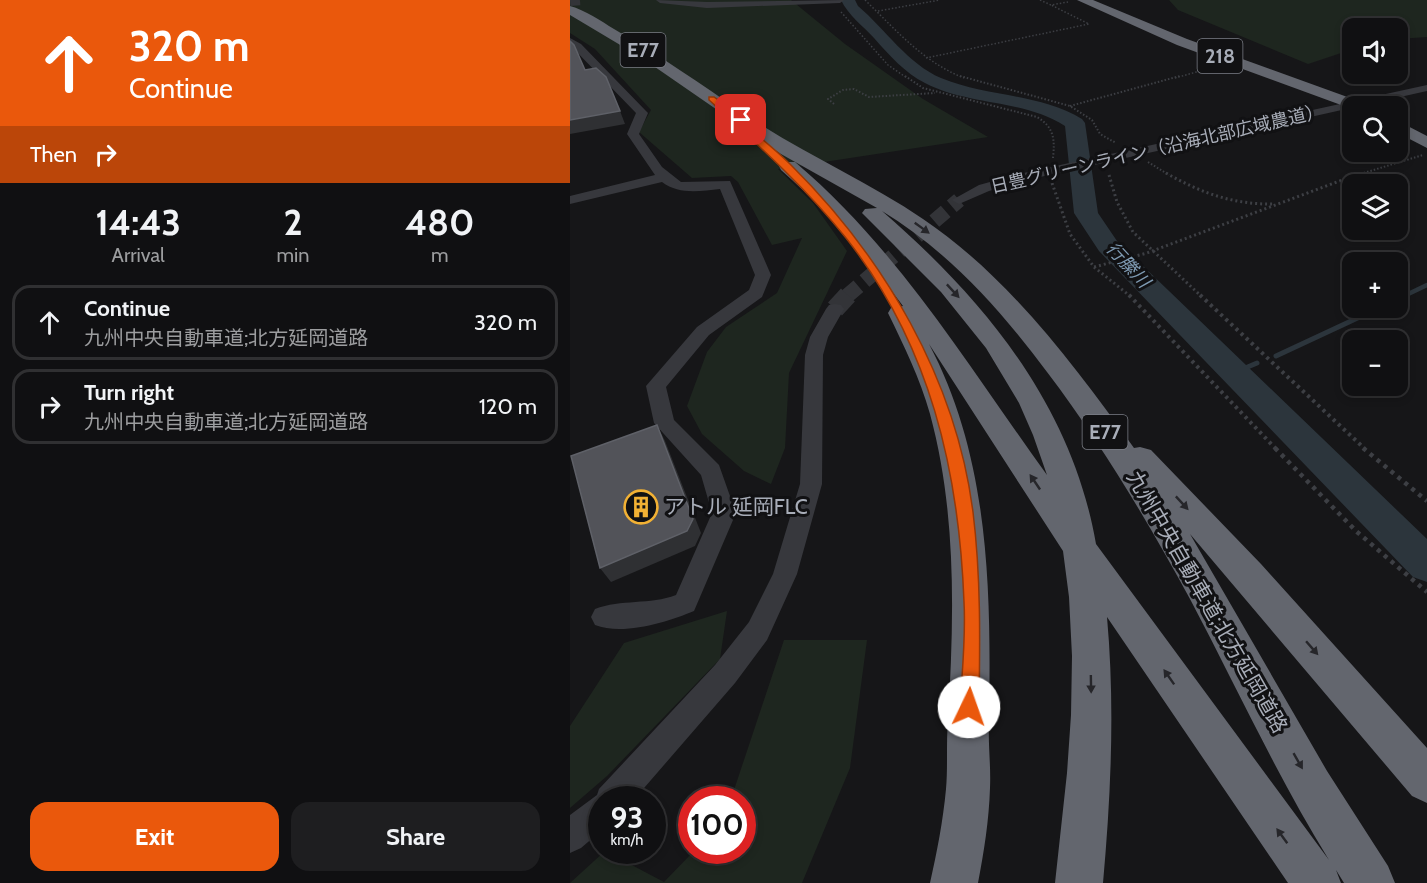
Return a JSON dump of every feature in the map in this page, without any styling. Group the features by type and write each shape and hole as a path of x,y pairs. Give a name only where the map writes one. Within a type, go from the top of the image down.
{"highway":[{"name":"218","path":"1076,1 1342,103"},
{"name":"九州中央自動車道;北方延岡道路","path":"570,10 639,48 711,98 793,161 883,203 936,239 1000,300 1045,350 1113,442 1163,520 1279,728 1371,883"},
{"path":"1408,132 1427,143"},
{"name":"九州中央自動車道;北方延岡道路","path":"793,161 807,181 837,211 899,286 1116,602 1317,883"},
{"path":"793,161 847,192 884,223 970,311 1013,368 1049,435 1074,520 1083,570 1089,625 1091,714 1086,826 1079,883"},
{"path":"793,161 882,283 921,355 944,414 959,474 970,554 973,605 968,788 961,852 954,883"},
{"path":"1045,350 1102,416 1255,583 1427,781"},
{"path":"945,883 961,802 968,730"}],"street":[{"path":"660,0 699,5 838,0"},
{"path":"570,41 578,46 642,113 633,134 664,177 676,185 692,187 725,184 750,247 764,275 756,294 703,331 656,386 664,423 711,471 724,513 685,603 660,613 604,617"},
{"name":"日豊グリーンライン（沿海北部広域農道）","path":"1392,96 1427,88"},
{"name":"日豊グリーンライン（沿海北部広域農道）","path":"958,200 984,188 1053,170 1342,109"},
{"path":"570,200 664,177"},
{"path":"625,786 725,674 758,631 785,574 812,484 811,428 814,355 819,337 835,309"},
{"path":"570,837 588,821"}],"path":[{"path":"865,0 925,58 944,70 975,82 1070,106 1092,120 1100,134 1202,194 1254,206 1278,203"},
{"path":"877,11 940,0"},
{"path":"925,58 1089,24 1040,0"},
{"path":"832,1 888,65 923,88 1028,113 1050,124 1054,135 1055,195 1070,234 1096,266 1159,325 1206,378 1356,531 1427,592"},
{"path":"1051,5 1076,1"},
{"path":"1070,106 1207,69 1208,67 1200,62"},
{"path":"834,104 828,99 843,90 860,90 863,95 869,97 939,93"},
{"path":"1096,266 1147,253 1372,169 1427,154"},
{"path":"1108,175 1117,202 1133,232 1362,448 1427,501"}],"shaded area":[{"path":"570,0 791,0 845,44 923,99 988,137 778,169 813,203 847,251 789,373 785,448 771,484 744,471 702,434 687,406 707,352 726,327 777,293 802,238 772,245 738,182 731,176 692,178 639,132 651,110 595,49 570,33"},
{"path":"1169,0 1427,0 1427,37 1408,38 1408,18 1342,18 1342,53 1308,64 1178,10"},
{"path":"727,611 720,659 607,776 595,786 588,786 588,792 570,808 570,726 624,643"},
{"path":"784,640 867,640 850,768 802,883 570,883 591,864 630,864 664,882 681,864 756,864 756,786 735,786"}],"building":[{"path":"570,41 585,70 596,68 606,77 620,111 570,120"},
{"name":"アトル 延岡FLC","path":"657,425 693,519 687,531 600,568 571,456"}],"waterway":[{"name":"行縢川","path":"848,0 852,8 902,58 934,81 950,87 1045,109 1075,123 1086,213 1108,246 1427,565"},
{"path":"1408,294 1427,285"},
{"path":"1276,356 1358,318"},
{"path":"1236,372 1257,363"}],"tunnel":[{"path":"570,1 584,0"},
{"path":"847,296 959,200"},
{"path":"835,309 847,296"}],"place":[{"name":"アトル 延岡FLC","path":"641,507"}],"route":[{"path":"741,120 711,98 787,166 850,237 903,318 933,383 944,414 959,474 970,554 973,605 969,707"}]}
